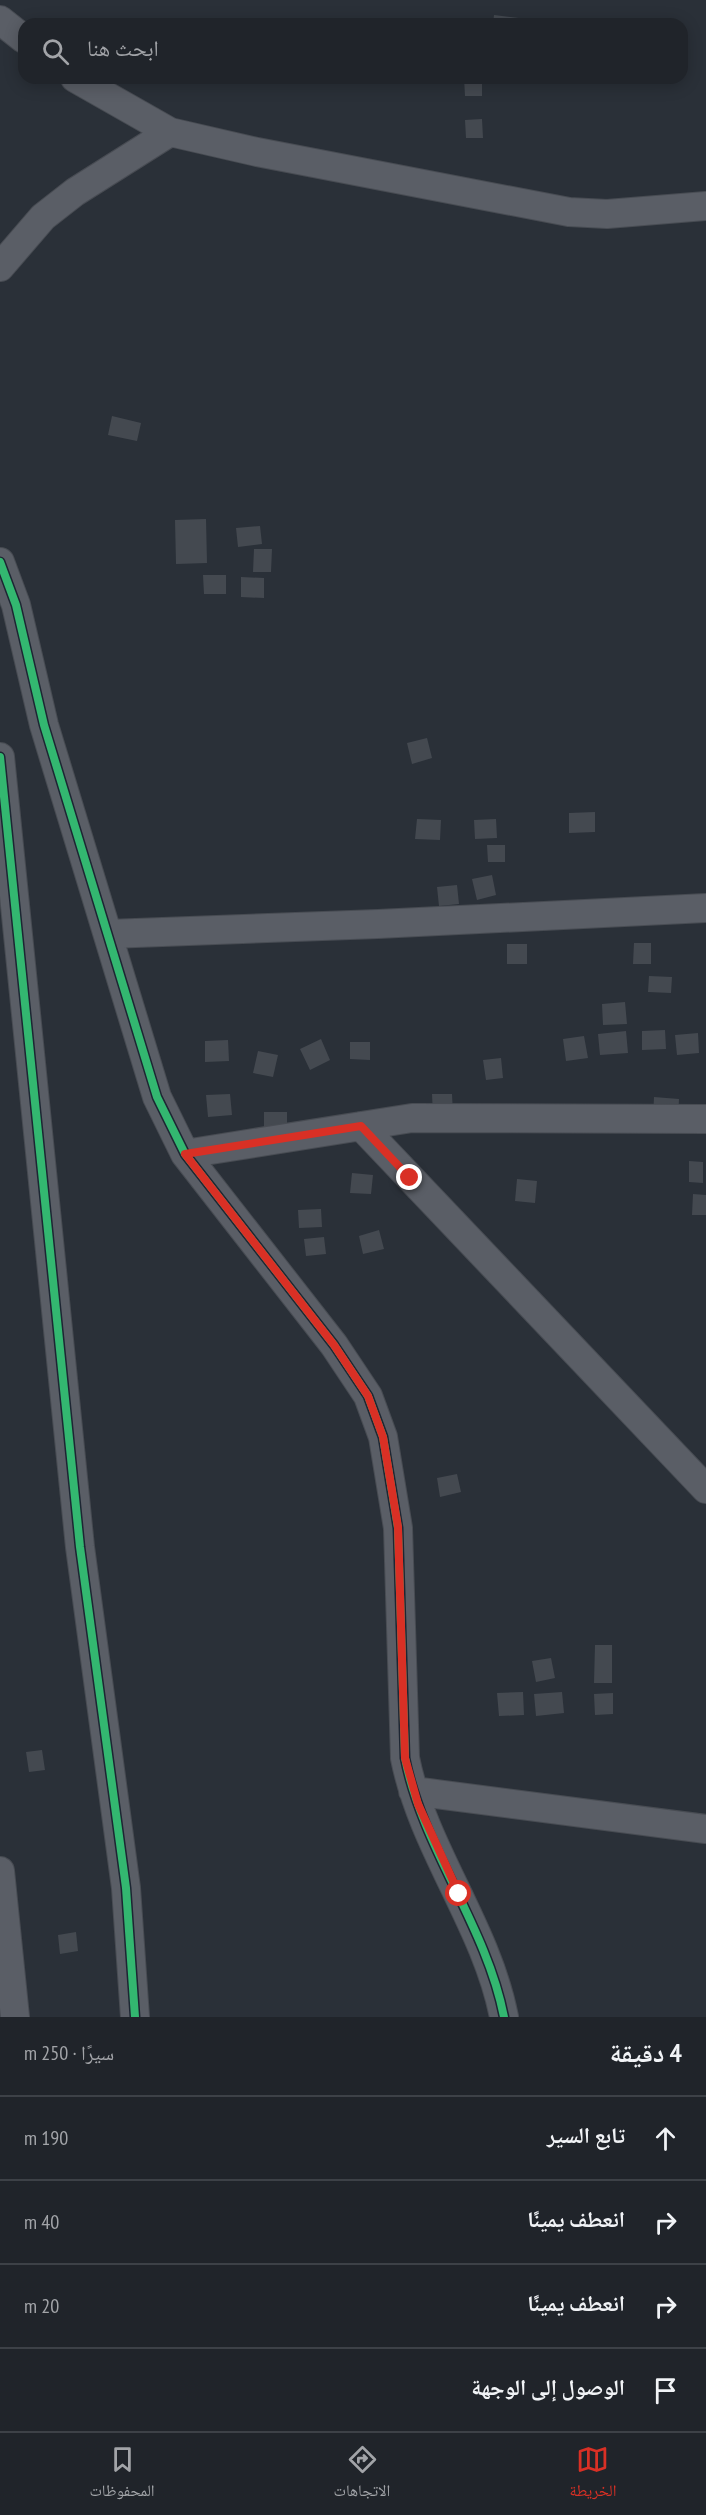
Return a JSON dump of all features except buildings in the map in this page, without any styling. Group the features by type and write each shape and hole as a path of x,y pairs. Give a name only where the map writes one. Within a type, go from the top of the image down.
{"street":[{"path":"0,20 18,34"},
{"path":"85,84 132,113 170,132 258,152 569,212 607,214 706,206"},
{"path":"0,267 51,211 75,192 170,132"},
{"path":"0,562 16,605 44,725 157,1097 185,1154 334,1345 368,1396 383,1437 398,1527 405,1758 413,1791 485,1950 504,2017"},
{"path":"0,757 80,1546 126,1888 135,2017"},
{"path":"109,934 706,908"},
{"path":"185,1154 412,1118 706,1119"},
{"path":"361,1126 706,1489"},
{"path":"413,1791 706,1829"},
{"path":"0,1870 15,2017"}],"cycle path":[{"path":"0,562 16,605 44,725 157,1097 185,1154 334,1345 368,1396 383,1437 398,1528 405,1758 426,1824 483,1951 504,2017"},
{"path":"0,757 80,1547 126,1888 135,2017"}],"route":[{"path":"410,1178 361,1126 185,1154 334,1345 368,1396 383,1437 398,1527 405,1758 418,1804 459,1894"}]}
